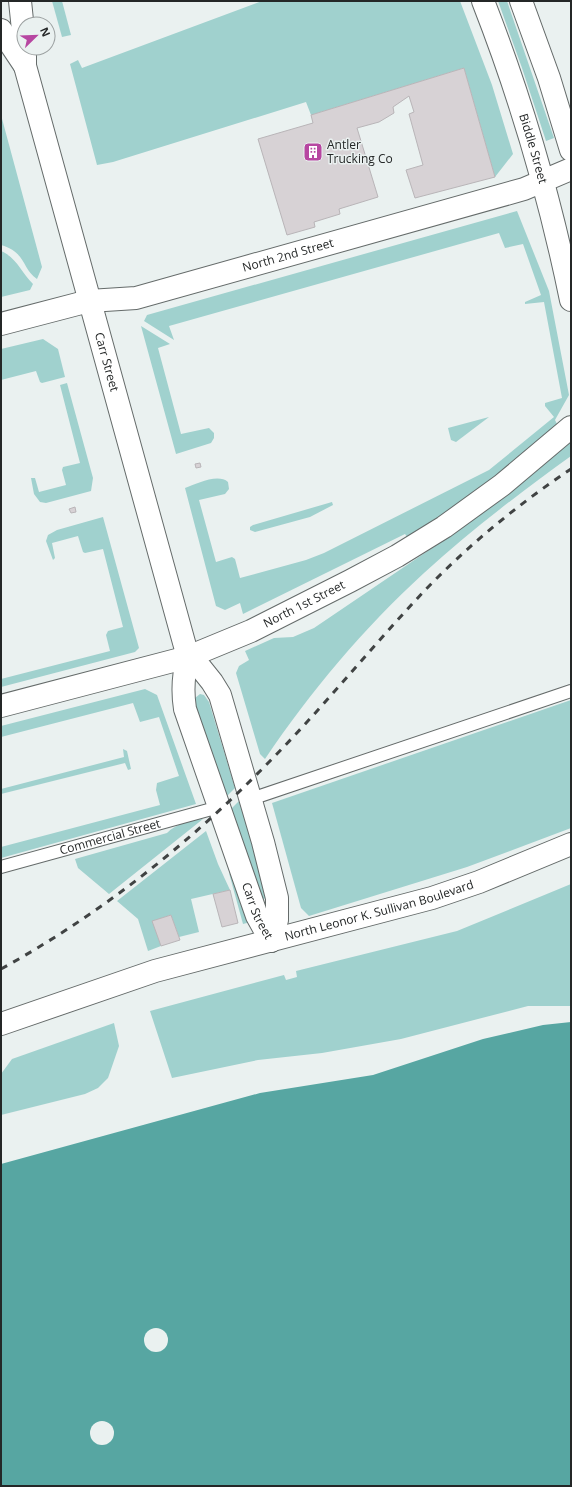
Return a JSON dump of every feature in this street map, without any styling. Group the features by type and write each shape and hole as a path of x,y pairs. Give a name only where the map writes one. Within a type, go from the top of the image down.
{"street":[{"path":"20,1 22,16"},
{"name":"Biddle Street","path":"483,1 517,95 543,181 571,300"},
{"path":"521,1 549,78 571,150"},
{"name":"Carr Street","path":"1,30 25,57 90,301 188,657 183,676 182,694 185,709 257,916 271,941"},
{"name":"North 2nd Street","path":"1,324 90,301 136,298 524,189 571,169"},
{"name":"North 1st Street","path":"1,706 188,657 250,631 397,556 444,527 502,485 571,427"},
{"name":"Carr Street","path":"188,657 200,667 220,695 251,799 277,898 277,920 271,941"},
{"name":"North Leonor K. Sullivan Boulevard","path":"1,1024 155,971 432,898 479,882 571,844"}],"lane":[{"path":"251,799 571,691"},
{"name":"Commercial Street","path":"1,867 219,807"}],"shaded area":[{"path":"52,1 62,1 71,35 62,37"},
{"path":"262,1 460,1 492,85 513,154 495,177 464,68 311,115 306,102 113,162 97,165 70,64 78,60 82,68"},
{"path":"498,1 507,1 554,138 546,141"},
{"path":"1,115 42,267 37,279 32,275 15,252 1,245"},
{"path":"517,211 549,291 569,395 555,420 558,426 459,506 408,538 405,534 243,614 240,603 225,610 216,606 185,488 213,479 228,482 229,489 225,494 199,500 216,562 232,557 235,559 240,578 306,560 324,553 489,470 554,417 545,406 545,403 562,398 544,302 525,304 525,302 541,295 523,244 505,248 499,233 169,326 174,340 144,321 147,315"},
{"path":"1,251 15,261 33,284 30,290 1,297"},
{"path":"141,326 170,344 158,348 181,434 209,428 214,433 214,438 211,443 176,454"},
{"path":"43,339 58,349 65,377 42,383 40,382 36,371 1,380 1,349"},
{"path":"67,383 93,478 91,491 46,503 40,502 34,494 31,478 35,478 39,492 66,485 62,470 63,467 80,463 60,385"},
{"path":"489,417 456,442 451,440 448,428"},
{"path":"571,437 571,456 514,498 460,542 424,573 359,638 300,709 265,759 260,754 236,673 239,666 249,660 245,651 274,638 293,637 314,628 438,544 493,503"},
{"path":"332,502 333,505 310,517 255,532 250,530 250,527 253,525"},
{"path":"103,517 139,648 135,652 1,687 1,679 110,651 106,635 108,631 123,627 103,549 85,553 83,552 78,536 52,543 55,558 53,560 46,541 48,535 57,530"},
{"path":"145,689 157,695 196,804 1,858 1,847 160,805 156,790 157,783 179,776 159,717 140,722 133,703 1,737 1,726"},
{"path":"200,694 204,695 209,702 235,788 226,797 195,704 195,698"},
{"path":"571,700 571,828 467,867 309,916 301,908 272,803"},
{"path":"123,749 127,751 131,769 128,770 125,763 1,794 1,789 124,757"},
{"path":"239,801 259,866 266,897 264,899 261,898 230,810"},
{"path":"203,819 109,894 78,868 75,859 167,833 174,827 183,823"},
{"path":"206,831 218,864 230,890 191,899 199,932 179,937 171,915 153,921 161,946 148,951 138,919 117,901"},
{"path":"229,873 232,876 251,922 243,924"},
{"path":"571,884 571,1006 528,1006 401,1039 322,1053 258,1060 172,1078 150,1011 284,975 286,980 297,977 296,971 457,931"},
{"path":"571,1022 571,1486 1,1486 1,1164 260,1093 373,1075 483,1039 543,1025"},
{"path":"114,1023 119,1046 108,1078 98,1088 85,1094 1,1115 1,1074 12,1059"}],"pier":[{"path":"156,1328 161,1329 167,1335 167,1345 161,1351 156,1352 151,1351 145,1345 144,1340 145,1335 151,1329"},
{"path":"102,1421 107,1422 113,1428 113,1438 107,1444 102,1445 97,1444 91,1438 90,1433 91,1428 97,1422"}],"building":[{"name":"Antler Trucking Co","path":"464,68 495,177 415,198 406,170 423,165 409,114 414,112 409,96 393,107 394,113 379,122 357,128 378,197 339,209 340,214 314,222 315,227 287,235 258,139 313,123 311,115"},
{"path":"200,463 201,467 196,468 195,464"},
{"path":"75,507 76,512 71,513 69,509"},
{"path":"230,890 238,923 222,927 213,894"},
{"path":"171,915 180,940 161,946 152,921"}],"railway":[{"path":"1,969 37,948 108,902 174,850 206,822 237,794 286,745 414,602 450,565 508,515 571,469"}],"place":[{"name":"Antler Trucking Co","path":"313,152"}]}
